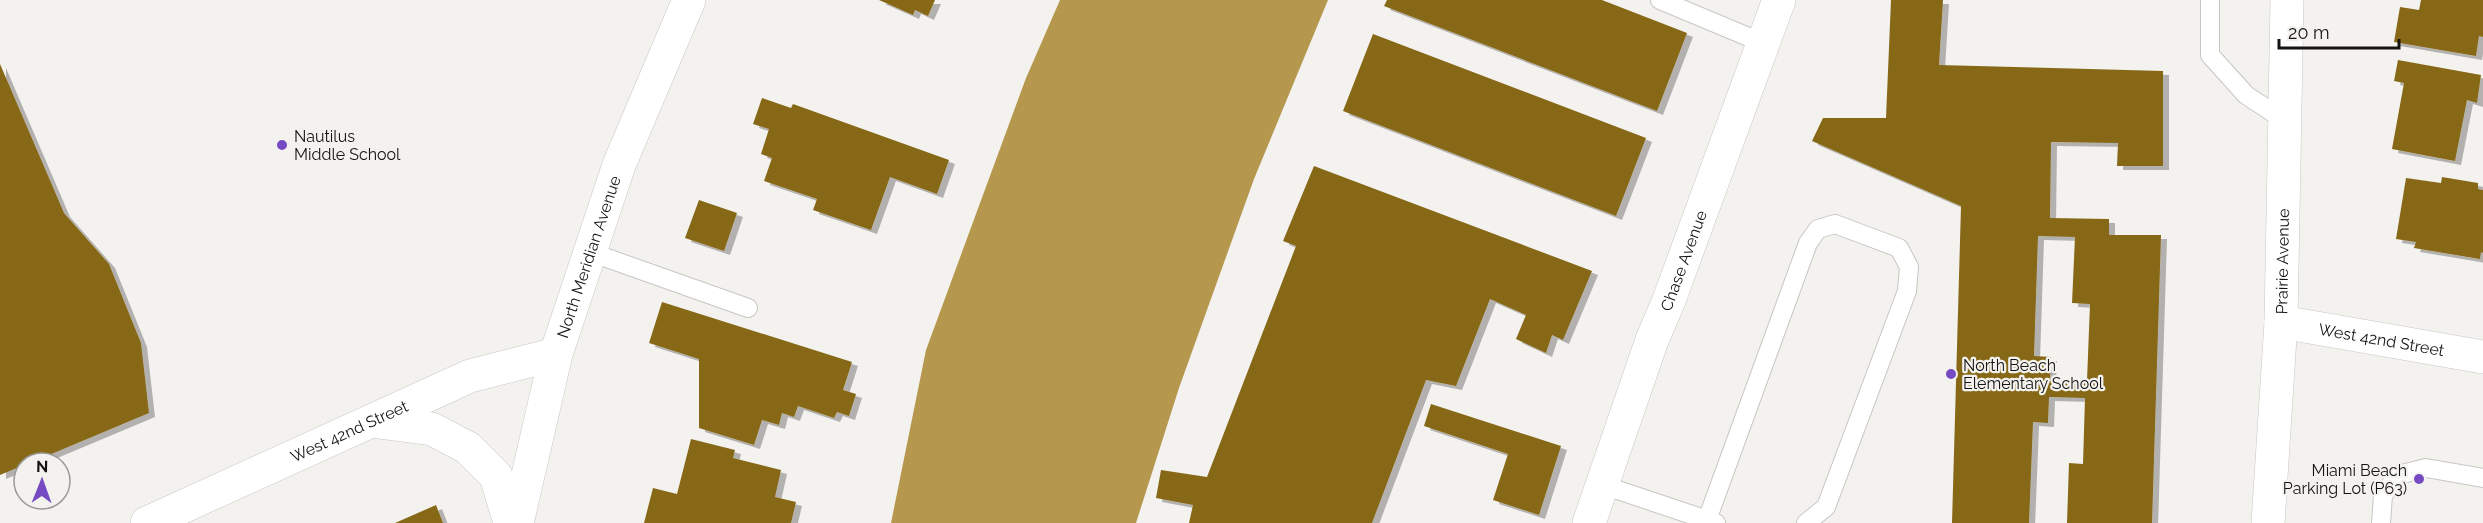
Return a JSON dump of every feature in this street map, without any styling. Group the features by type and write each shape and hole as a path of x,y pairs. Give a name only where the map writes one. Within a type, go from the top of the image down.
{"street":[{"name":"North Meridian Avenue","path":"517,523 556,354 619,165 689,0"},
{"name":"Chase Avenue","path":"1589,523 1652,340 1779,0"},
{"name":"Prairie Avenue","path":"2268,523 2281,322 2287,0"},
{"name":"West 42nd Street","path":"2281,322 2483,357"},
{"name":"West 42nd Street","path":"147,523 470,376 556,354"},
{"path":"371,421 432,429 468,447 496,476 510,523"}],"lane":[{"path":"1660,0 1763,43"},
{"path":"2210,0 2210,55 2246,95 2284,120"},
{"path":"1603,484 1711,522 1808,243 1818,230 1835,225 1899,248 1909,267 1907,291 1826,507 1806,523"},
{"path":"590,252 748,308"},
{"path":"2380,523 2383,495 2398,475 2426,468 2483,478"}],"shaded area":[{"path":"1060,0 1328,0 1254,179 1179,388 1136,523 891,523 926,350 1026,78"}],"building":[{"path":"879,0 935,0 928,16 915,10 913,15"},
{"path":"1387,0 1602,0 1687,33 1657,111 1384,6"},
{"path":"1891,0 1943,0 1939,65 2163,71 2163,166 2117,166 2118,143 2051,142 2050,218 2109,219 2109,235 2161,235 2152,523 2067,523 2069,463 2083,464 2085,398 2049,397 2048,423 2033,422 2029,523 1952,523 1961,206 1812,141 1823,118 1886,118","holes":["2038,236 2075,237 2072,303 2090,304 2087,381 2050,380 2051,357 2034,356"]},
{"path":"2421,0 2483,0 2483,37 2479,36 2476,56 2394,42 2400,7 2419,10"},
{"path":"1373,34 1646,138 1616,216 1343,111"},
{"path":"2398,60 2481,75 2477,103 2467,100 2455,161 2392,149 2404,83 2394,81"},
{"path":"0,64 64,213 109,264 141,343 149,413 59,451 12,451 12,470 0,475"},
{"path":"762,98 791,108 793,104 949,160 937,194 890,177 871,230 813,210 817,199 764,181 772,158 761,154 769,129 753,124"},
{"path":"1314,166 1592,271 1563,340 1552,335 1546,353 1516,339 1526,315 1490,299 1456,386 1426,380 1372,523 1189,523 1193,505 1156,498 1161,470 1207,477 1296,246 1283,241"},
{"path":"2442,177 2478,183 2478,189 2483,190 2483,253 2481,252 2480,259 2414,248 2416,242 2396,239 2406,178 2441,183"},
{"path":"699,200 737,213 724,251 685,238"},
{"path":"662,302 852,362 843,390 856,394 849,416 837,412 834,418 798,406 794,417 782,413 779,425 762,420 754,445 699,428 699,359 649,343"},
{"path":"1431,404 1561,446 1539,515 1493,500 1508,454 1424,426"},
{"path":"691,439 735,450 733,458 781,470 775,497 796,502 791,523 644,523 653,488 677,494"},
{"path":"436,505 443,523 395,523"}],"place":[{"name":"Nautilus Middle School","path":"282,145"},
{"name":"North Beach Elementary School","path":"1951,374"},
{"name":"Miami Beach Parking Lot (P63)","path":"2419,479"}]}
